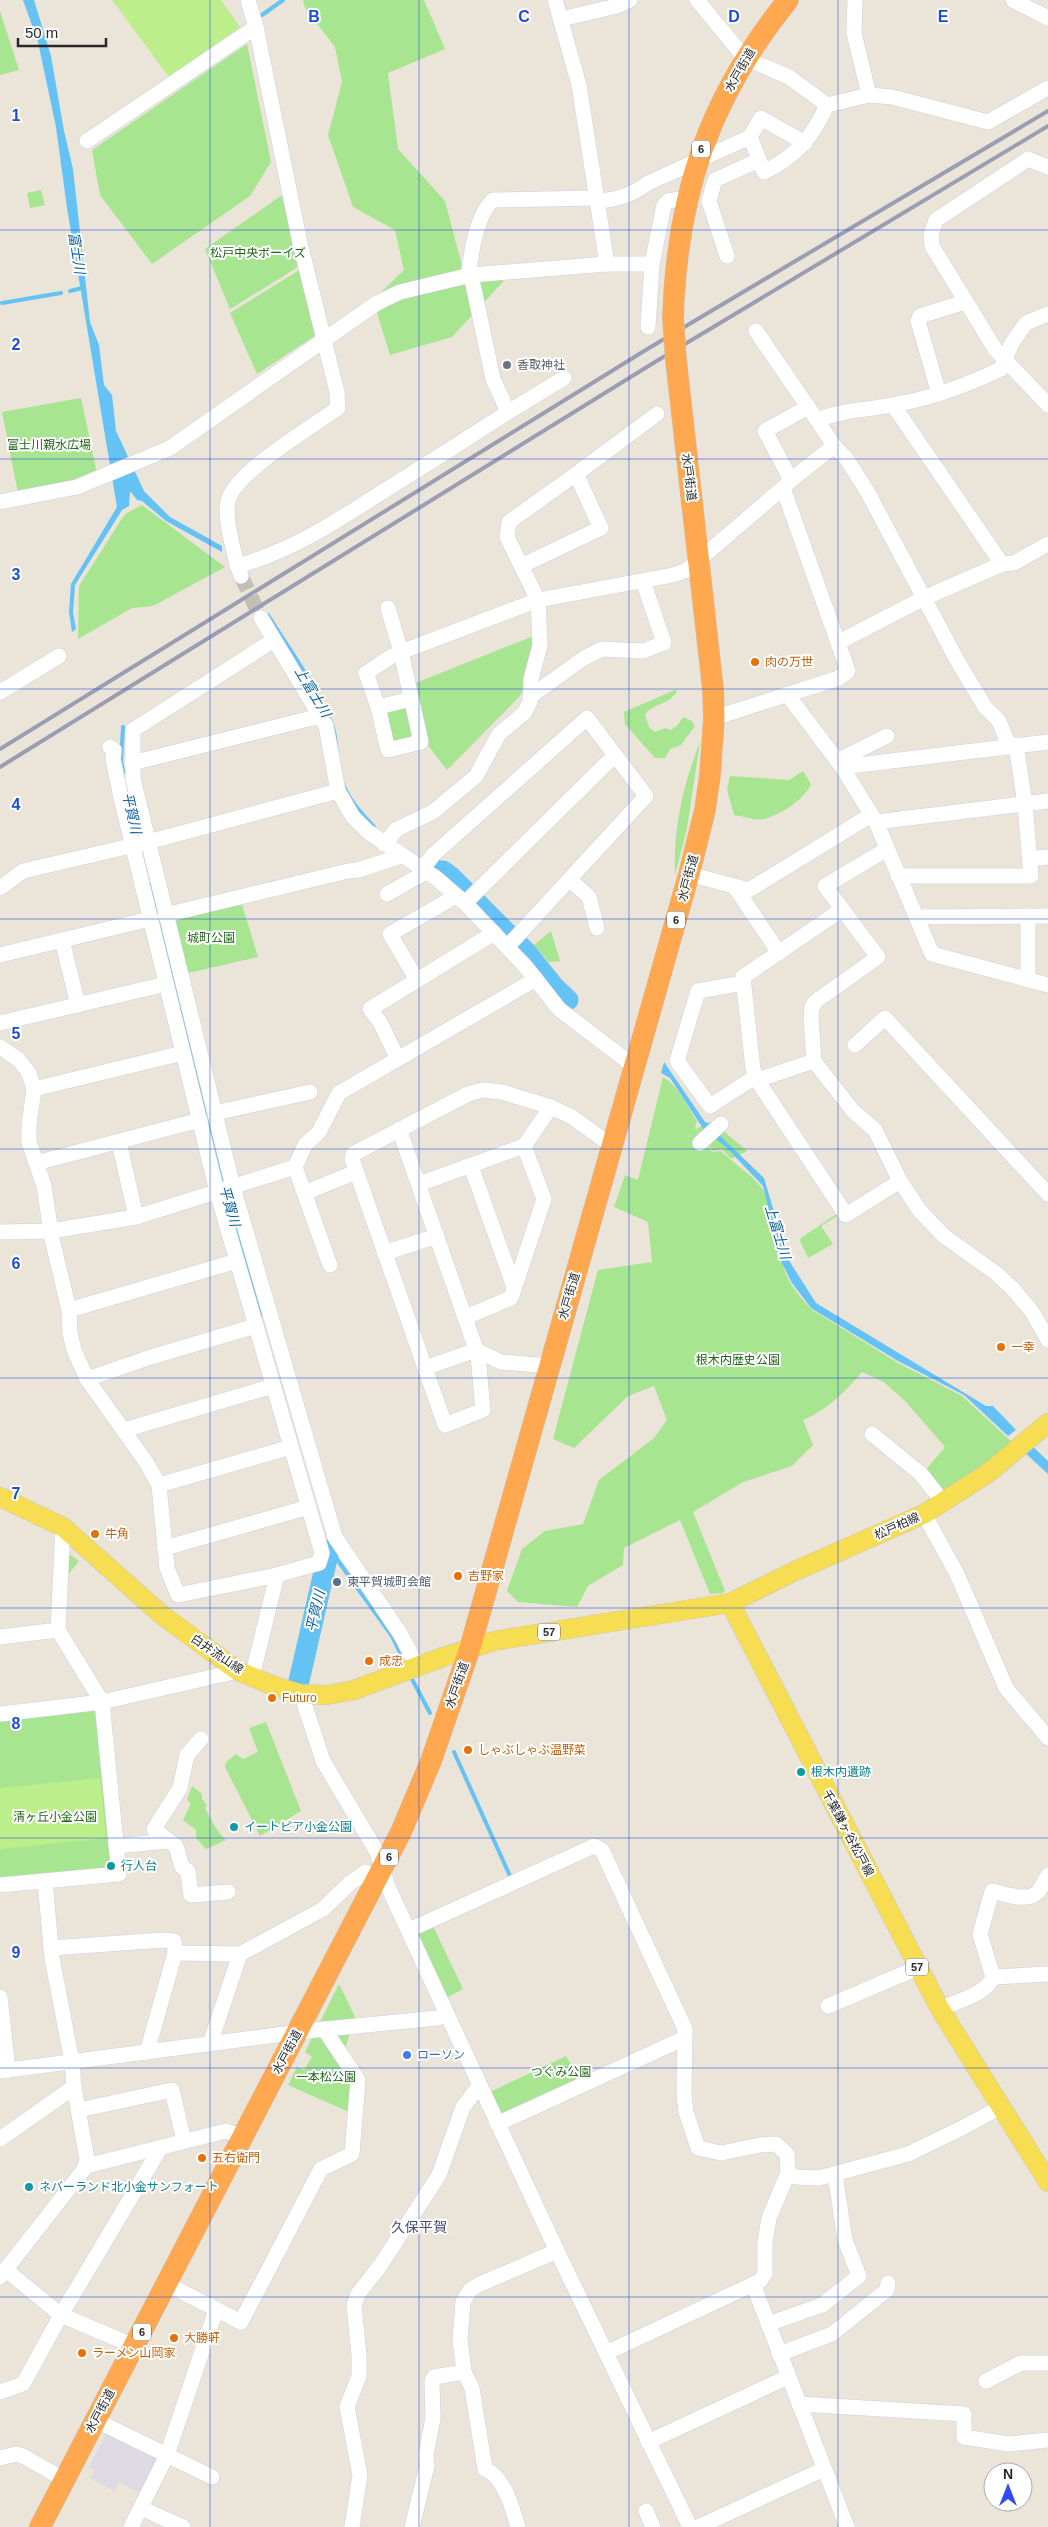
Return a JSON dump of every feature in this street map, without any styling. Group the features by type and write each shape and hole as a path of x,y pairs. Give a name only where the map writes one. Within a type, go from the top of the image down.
{"highway":[{"name":"水戸街道","path":"40,2527 401,1832 431,1761 470,1648 635,1068 705,810 714,718 710,650 676,360 673,318 678,240 697,161 716,114 745,58 788,0"}],"main road":[{"name":"松戸柏線","path":"730,1603 795,1571 924,1514 988,1473 1048,1423"},
{"name":"白井流山線","path":"0,1497 63,1527 162,1615 245,1674 302,1694 338,1694 470,1648"},
{"name":"57","path":"470,1648 507,1638 730,1603"},
{"name":"千葉鎌ヶ谷松戸線","path":"730,1603 917,1968 940,2009 1048,2182"}],"street":[{"path":"248,0 256,27 300,243 337,392 338,408 245,474 232,490 228,503 231,540 239,571 295,545 564,378"},
{"path":"555,0 579,85 607,264"},
{"path":"561,19 617,6 630,0"},
{"path":"697,0 745,58 789,77 827,105 869,95 892,97 988,122 1048,88"},
{"path":"855,0 854,33 869,95"},
{"path":"1013,0 1048,18"},
{"path":"87,141 256,27"},
{"path":"750,137 764,172 784,162 806,143 819,123 827,105"},
{"path":"508,412 492,379 469,275 476,234 487,205 493,200 619,199 636,192 648,183 750,137 761,118 806,143"},
{"path":"1048,167 1028,159 936,220 931,234 932,246 995,349 1048,405"},
{"path":"727,256 710,200 715,180 759,160"},
{"path":"648,327 652,264 664,205 668,201 687,198"},
{"path":"0,502 77,488 170,448 377,303 400,292 469,275 607,264 652,264"},
{"path":"939,394 918,321 920,316 965,302"},
{"path":"817,420 830,415 893,405 939,394 1001,369 1012,343 1026,324 1048,314"},
{"path":"756,331 834,446 846,458 867,491 958,662 986,707 999,721 1013,745 1025,804 1031,876 898,876"},
{"path":"893,405 1002,564"},
{"path":"714,718 839,678 848,671 787,484 765,431 808,407"},
{"path":"388,839 397,829 433,812 476,776 499,734 524,713 531,696 531,680 540,645 538,600 507,537 509,522 657,414"},
{"path":"388,608 388,660 411,699 421,742 388,750 378,707 366,673 388,660 538,600 683,572 834,446"},
{"path":"521,566 601,528 576,474"},
{"path":"839,642 924,598 1002,564 1014,563 1048,544"},
{"path":"531,696 584,658 602,649 643,651 664,643 643,581"},
{"path":"261,618 296,664 326,726 338,791 353,816 388,839 401,856 424,870 460,900 508,946 536,979 558,1010 635,1068"},
{"path":"162,1615 178,1595 276,1575 318,1563 322,1553 217,1192 166,984 148,842 138,806 132,763 134,730 280,642"},
{"path":"0,692 59,656"},
{"path":"787,694 839,764 873,818 932,954 1048,985"},
{"path":"378,707 411,699"},
{"path":"132,763 320,716"},
{"path":"387,894 424,870 434,854 587,718 646,796 508,946"},
{"path":"839,764 887,736"},
{"path":"839,764 1048,742"},
{"path":"110,747 114,750 113,759 133,845 158,917 215,1113 233,1187 335,1536 401,1635 417,1666"},
{"path":"417,980 390,934 477,891 615,755"},
{"path":"0,888 23,871 148,842 338,791"},
{"path":"689,874 749,890 873,818 1048,801"},
{"path":"887,849 825,886 841,910 878,957 816,1001 812,1007 810,1017 814,1062 853,1111 875,1130 900,1181 920,1211 944,1236 997,1274 1013,1288 1033,1313 1048,1340"},
{"path":"0,955 358,870 401,856"},
{"path":"1030,859 1048,857"},
{"path":"570,880 589,897 597,928"},
{"path":"735,887 779,953"},
{"path":"841,910 743,977 756,1079 846,1215 900,1181"},
{"path":"1028,916 1028,980"},
{"path":"916,917 1048,916"},
{"path":"398,1058 380,1022 370,1009 494,933"},
{"path":"62,940 78,1005"},
{"path":"330,1266 296,1167 305,1145 319,1132 339,1093 536,979"},
{"path":"743,983 698,991 677,1061 710,1106 756,1079 814,1062"},
{"path":"0,1023 166,984"},
{"path":"855,1045 885,1018 1048,1194"},
{"path":"0,1047 18,1060 29,1074 34,1089 29,1125 29,1142 44,1186 51,1231 69,1310 70,1333 74,1350 87,1379 124,1430 159,1485 167,1568 178,1595"},
{"path":"34,1089 183,1053"},
{"path":"399,1129 476,1350 483,1410 445,1425 356,1172 352,1159 353,1154 399,1129 468,1094 482,1090 502,1092 551,1107 572,1117 612,1146"},
{"path":"215,1113 310,1092"},
{"path":"419,1184 524,1146 551,1107"},
{"path":"36,1164 200,1120"},
{"path":"700,1143 721,1124"},
{"path":"119,1142 136,1217"},
{"path":"466,1317 511,1298 544,1199 524,1146"},
{"path":"471,1166 514,1287"},
{"path":"0,1232 51,1231 136,1217 296,1167"},
{"path":"304,1193 356,1172"},
{"path":"384,1253 437,1236"},
{"path":"69,1310 237,1261"},
{"path":"87,1379 151,1357 256,1326"},
{"path":"425,1368 476,1350 501,1362 549,1366"},
{"path":"124,1430 273,1386"},
{"path":"872,1434 921,1474 943,1502"},
{"path":"159,1485 291,1447"},
{"path":"165,1548 309,1507"},
{"path":"924,1514 957,1574 1006,1688 1048,1738"},
{"path":"0,1885 119,1874 102,1702 58,1630 63,1527"},
{"path":"0,1714 102,1702 245,1674 276,1575"},
{"path":"0,1637 58,1630"},
{"path":"302,1694 323,1762 377,1852 380,1874 408,1930 557,2252 690,2527"},
{"path":"200,1739 187,1755 180,1788 154,1829 176,1846 182,1867 188,1871 191,1895 228,1892"},
{"path":"116,1846 169,1841"},
{"path":"408,1930 594,1846 602,1850 685,2029 684,2094 686,2112 698,2148 721,2153 760,2145 776,2144 787,2154 788,2174 769,2218 765,2242 765,2274 760,2282 606,2353"},
{"path":"175,1953 240,1954 323,1909 350,1883 366,1872 380,1874"},
{"path":"940,2009 978,1991 990,1983 993,1977 980,1934 992,1891 1012,1896 1033,1896 1038,1893 1048,1875"},
{"path":"45,1881 51,1948 72,2062 74,2087 88,2154 86,2166 3,2274 61,2315 134,2346"},
{"path":"51,1948 163,1940 174,1941 175,1953 147,2052"},
{"path":"210,2044 240,1954"},
{"path":"828,2006 917,1968"},
{"path":"993,1977 1048,1974"},
{"path":"0,1997 4,2070 324,2029 438,2018 447,2014"},
{"path":"167,2284 240,2322 321,2169 352,2154 362,2086 324,2029"},
{"path":"497,2124 685,2038"},
{"path":"353,2527 360,2475 359,2462 349,2428 347,2407 359,2376 354,2305 358,2294 380,2266 439,2175 464,2107 479,2086"},
{"path":"0,2139 74,2087"},
{"path":"79,2110 172,2090 184,2141"},
{"path":"788,2174 809,2178 835,2174 920,2150 1001,2107"},
{"path":"86,2166 226,2131 243,2137"},
{"path":"0,2392 23,2384 61,2315 161,2147"},
{"path":"768,2324 822,2305 859,2276 845,2240 835,2174"},
{"path":"518,2527 513,2509 500,2481 494,2473 485,2469 472,2388 464,2372 460,2340 462,2302 470,2290 557,2252"},
{"path":"779,2354 832,2334 887,2290 888,2283"},
{"path":"753,2284 847,2527"},
{"path":"131,2527 167,2455 216,2310"},
{"path":"986,2381 1021,2363 1048,2363"},
{"path":"412,2527 427,2466 426,2455 434,2418 432,2381 434,2377 464,2372"},
{"path":"648,2442 788,2376"},
{"path":"799,2404 964,2414 964,2437 1008,2444 1048,2440"},
{"path":"95,2420 212,2477"},
{"path":"0,2458 16,2454 23,2456 65,2480"},
{"path":"698,2527 824,2469"},
{"path":"141,2508 177,2526"},
{"path":"646,2511 653,2527"}],"shaded area":[{"path":"108,2431 158,2455 162,2462 144,2495 119,2482 114,2491 90,2478 94,2470 89,2467"}],"green space":[{"path":"112,0 221,0 240,27 169,77"},
{"path":"303,0 424,0 445,49 388,73 398,149 445,201 462,266 512,272 452,337 390,355 373,300 404,270 395,230 353,207 328,135 342,82 335,47 305,8"},
{"path":"0,11 19,70 0,75"},
{"path":"247,44 271,162 250,196 152,264 100,195 92,150"},
{"path":"41,190 45,205 30,208 27,193"},
{"name":"松戸中央ボーイズ","path":"282,195 298,267 230,309 205,249"},
{"path":"301,269 316,335 257,374 230,313"},
{"name":"富士川親水広場","path":"81,398 97,474 78,482 18,493 2,412"},
{"path":"142,505 225,567 153,606 132,608 78,639 79,586 125,514"},
{"path":"536,635 525,688 519,697 447,770 426,743 413,684"},
{"path":"675,690 677,691 674,696 652,708 645,715 649,727 655,732 665,728 670,730 677,726 683,717 692,721 695,726 681,745 670,749 665,758 655,758 625,724 624,712"},
{"path":"406,704 416,738 392,745 385,710"},
{"path":"700,742 687,828 675,875 676,840 680,807"},
{"path":"803,771 811,784 803,796 785,810 765,819 734,815 727,789 730,776 789,780"},
{"name":"城町公園","path":"241,901 258,957 188,973 183,970 174,916"},
{"path":"551,931 560,961 549,962 534,945"},
{"name":"根木内歴史公園","path":"663,1077 682,1097 697,1121 695,1128 712,1152 721,1151 752,1178 767,1196 774,1217 785,1271 796,1292 811,1309 898,1363 962,1396 1013,1443 942,1494 924,1472 945,1447 907,1403 884,1382 862,1372 835,1400 803,1420 813,1445 792,1466 743,1482 693,1512 725,1591 723,1593 710,1594 680,1520 624,1548 623,1565 588,1586 577,1607 518,1602 507,1591 522,1549 545,1531 583,1524 599,1480 654,1438 667,1420 654,1386 628,1396 574,1448 553,1439 598,1270 652,1262 648,1222 614,1207 625,1175 638,1180"},
{"path":"712,1121 747,1151 731,1159 722,1149 713,1151 696,1129"},
{"path":"838,1213 839,1215 821,1226 833,1244 808,1258 800,1241 801,1238"},
{"path":"68,1553 79,1561 67,1576"},
{"name":"清ヶ丘小金公園","path":"94,1708 99,1713 116,1870 0,1881 0,1719"},
{"path":"266,1722 301,1811 260,1836 225,1767 226,1762 236,1754 243,1759 258,1752 249,1728"},
{"path":"100,1778 106,1838 0,1849 0,1788"},
{"path":"192,1786 202,1794 202,1799 207,1805 205,1808 226,1840 206,1849 196,1838 196,1830 183,1820 191,1804 187,1800"},
{"path":"432,1924 463,1989 446,1998 417,1937 422,1928"},
{"name":"一本松公園","path":"339,1984 355,2017 342,2058 351,2077 349,2112 288,2085 297,2067 304,2070 312,2057 305,2052"},
{"name":"つぐみ公園","path":"566,2056 579,2078 500,2114 490,2092"}],"water":[{"name":"富士川","path":"23,0 34,0 51,56 64,131 73,169 90,322 99,345 104,385 112,395 116,431 144,491 170,517 222,546 222,552 166,521 142,501 137,500 130,491 129,506 122,510 75,585 73,612 76,629 72,632 69,612 71,584 117,507 67,208 56,127 38,42"},
{"path":"269,613 327,708 337,734 343,780 355,801 376,826 372,830 344,794 333,744 265,615"},
{"path":"437,858 455,870 468,885 461,892 431,868"},
{"path":"478,894 511,929 505,935 471,901"},
{"path":"521,940 569,994 561,1000 515,946"},
{"path":"664,1062 705,1122 711,1124 704,1130 670,1078 661,1073"},
{"path":"716,1132 764,1178 788,1259 816,1303 986,1406 993,1406 1016,1430 1008,1436 964,1395 898,1361 811,1308 792,1283 782,1263 763,1186 726,1147 712,1136"},
{"path":"1031,1445 1048,1461 1048,1474 1023,1451"}],"waterway":[{"path":"262,15 283,0"},
{"path":"70,291 82,288"},
{"path":"2,303 61,293"},
{"name":"平賀川","path":"123,727 121,762 123,772"},
{"name":"上富士川","path":"443,871 527,953 555,988 568,1000"},
{"name":"平賀川","path":"150,884 224,1185"},
{"name":"平賀川","path":"226,1192 261,1315"},
{"path":"328,1547 392,1636 401,1655"},
{"name":"平賀川","path":"299,1681 329,1550"},
{"path":"412,1679 430,1713"},
{"path":"454,1752 510,1876"}],"tunnel":[{"path":"241,576 261,618"}],"railway":[{"path":"0,749 649,348 1048,111"},
{"path":"0,767 655,362 1048,126"}],"place":[{"name":"香取神社","path":"507,365"},
{"name":"肉の万世","path":"755,662"},
{"name":"一幸","path":"1001,1347"},
{"name":"牛角","path":"95,1534"},
{"name":"吉野家","path":"458,1576"},
{"name":"東平賀城町会館","path":"337,1582"},
{"name":"成忠","path":"369,1661"},
{"name":"Futuro","path":"272,1698"},
{"name":"しゃぶしゃぶ温野菜","path":"468,1750"},
{"name":"根木内遺跡","path":"801,1772"},
{"name":"イートピア小金公園","path":"234,1827"},
{"name":"行人台","path":"111,1866"},
{"name":"ローソン","path":"407,2055"},
{"name":"五右衛門","path":"202,2158"},
{"name":"ネバーランド北小金サンフォート","path":"29,2187"},
{"name":"大勝軒","path":"174,2338"},
{"name":"ラーメン山岡家","path":"82,2353"}],"district":[{"name":"久保平賀","path":"419,2227"}]}
